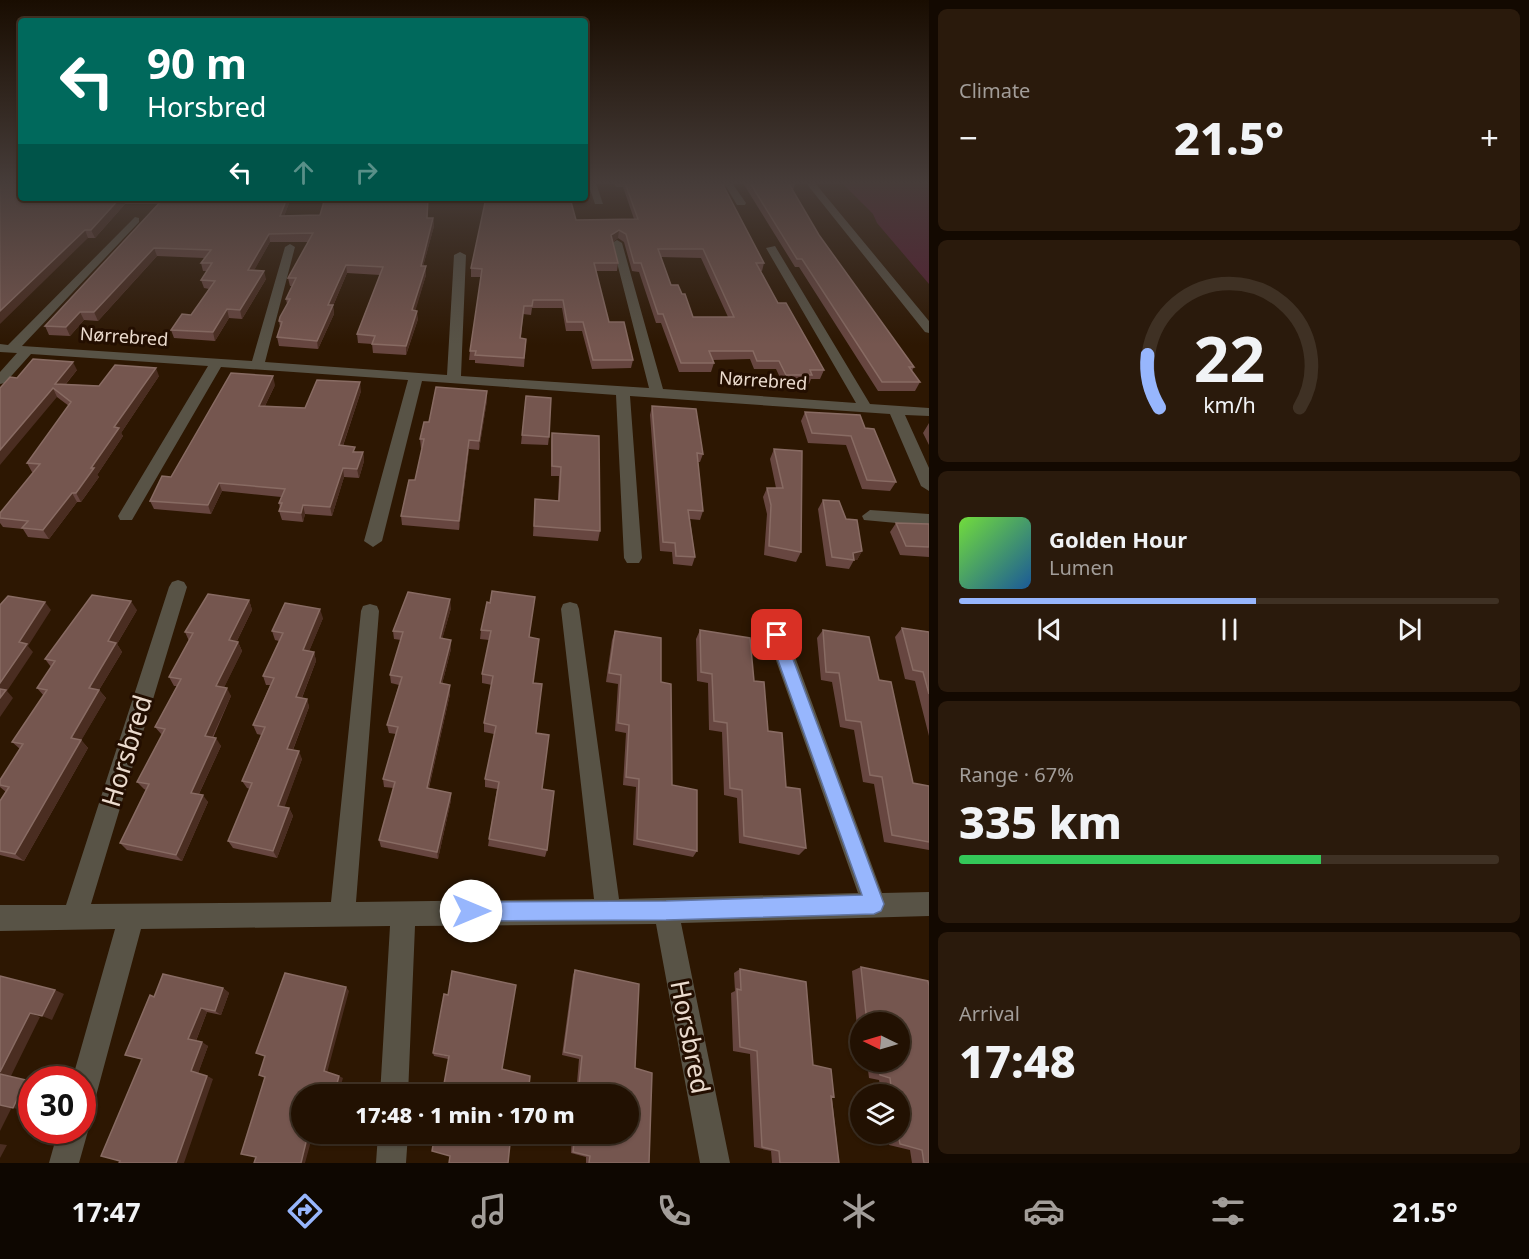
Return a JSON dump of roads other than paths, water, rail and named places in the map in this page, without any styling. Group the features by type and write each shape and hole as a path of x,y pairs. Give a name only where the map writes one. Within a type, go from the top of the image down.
{"street":[{"name":"Nørrebred","path":"5,348 117,237"},
{"path":"855,237 929,328"},
{"path":"862,237 869,254"},
{"path":"617,243 657,393"},
{"path":"256,366 290,247"},
{"path":"771,248 866,408"},
{"path":"454,379 460,255"},
{"name":"Nørrebred","path":"5,348 929,412"},
{"path":"0,380 27,350"},
{"path":"126,516 218,363"},
{"path":"373,541 416,377"},
{"path":"622,391 633,558"},
{"path":"896,410 929,486"},
{"path":"870,516 929,520"},
{"name":"Horsbred","path":"75,916 178,587"},
{"path":"570,609 608,911"},
{"path":"343,912 370,611"},
{"path":"777,635 874,904"},
{"path":"0,918 343,912 666,911 929,904"},
{"name":"Horsbred","path":"666,911 715,1163"},
{"path":"395,1084 403,912"},
{"path":"90,1066 132,915"},
{"path":"64,1163 69,1144"},
{"path":"391,1163 392,1144"}]}
